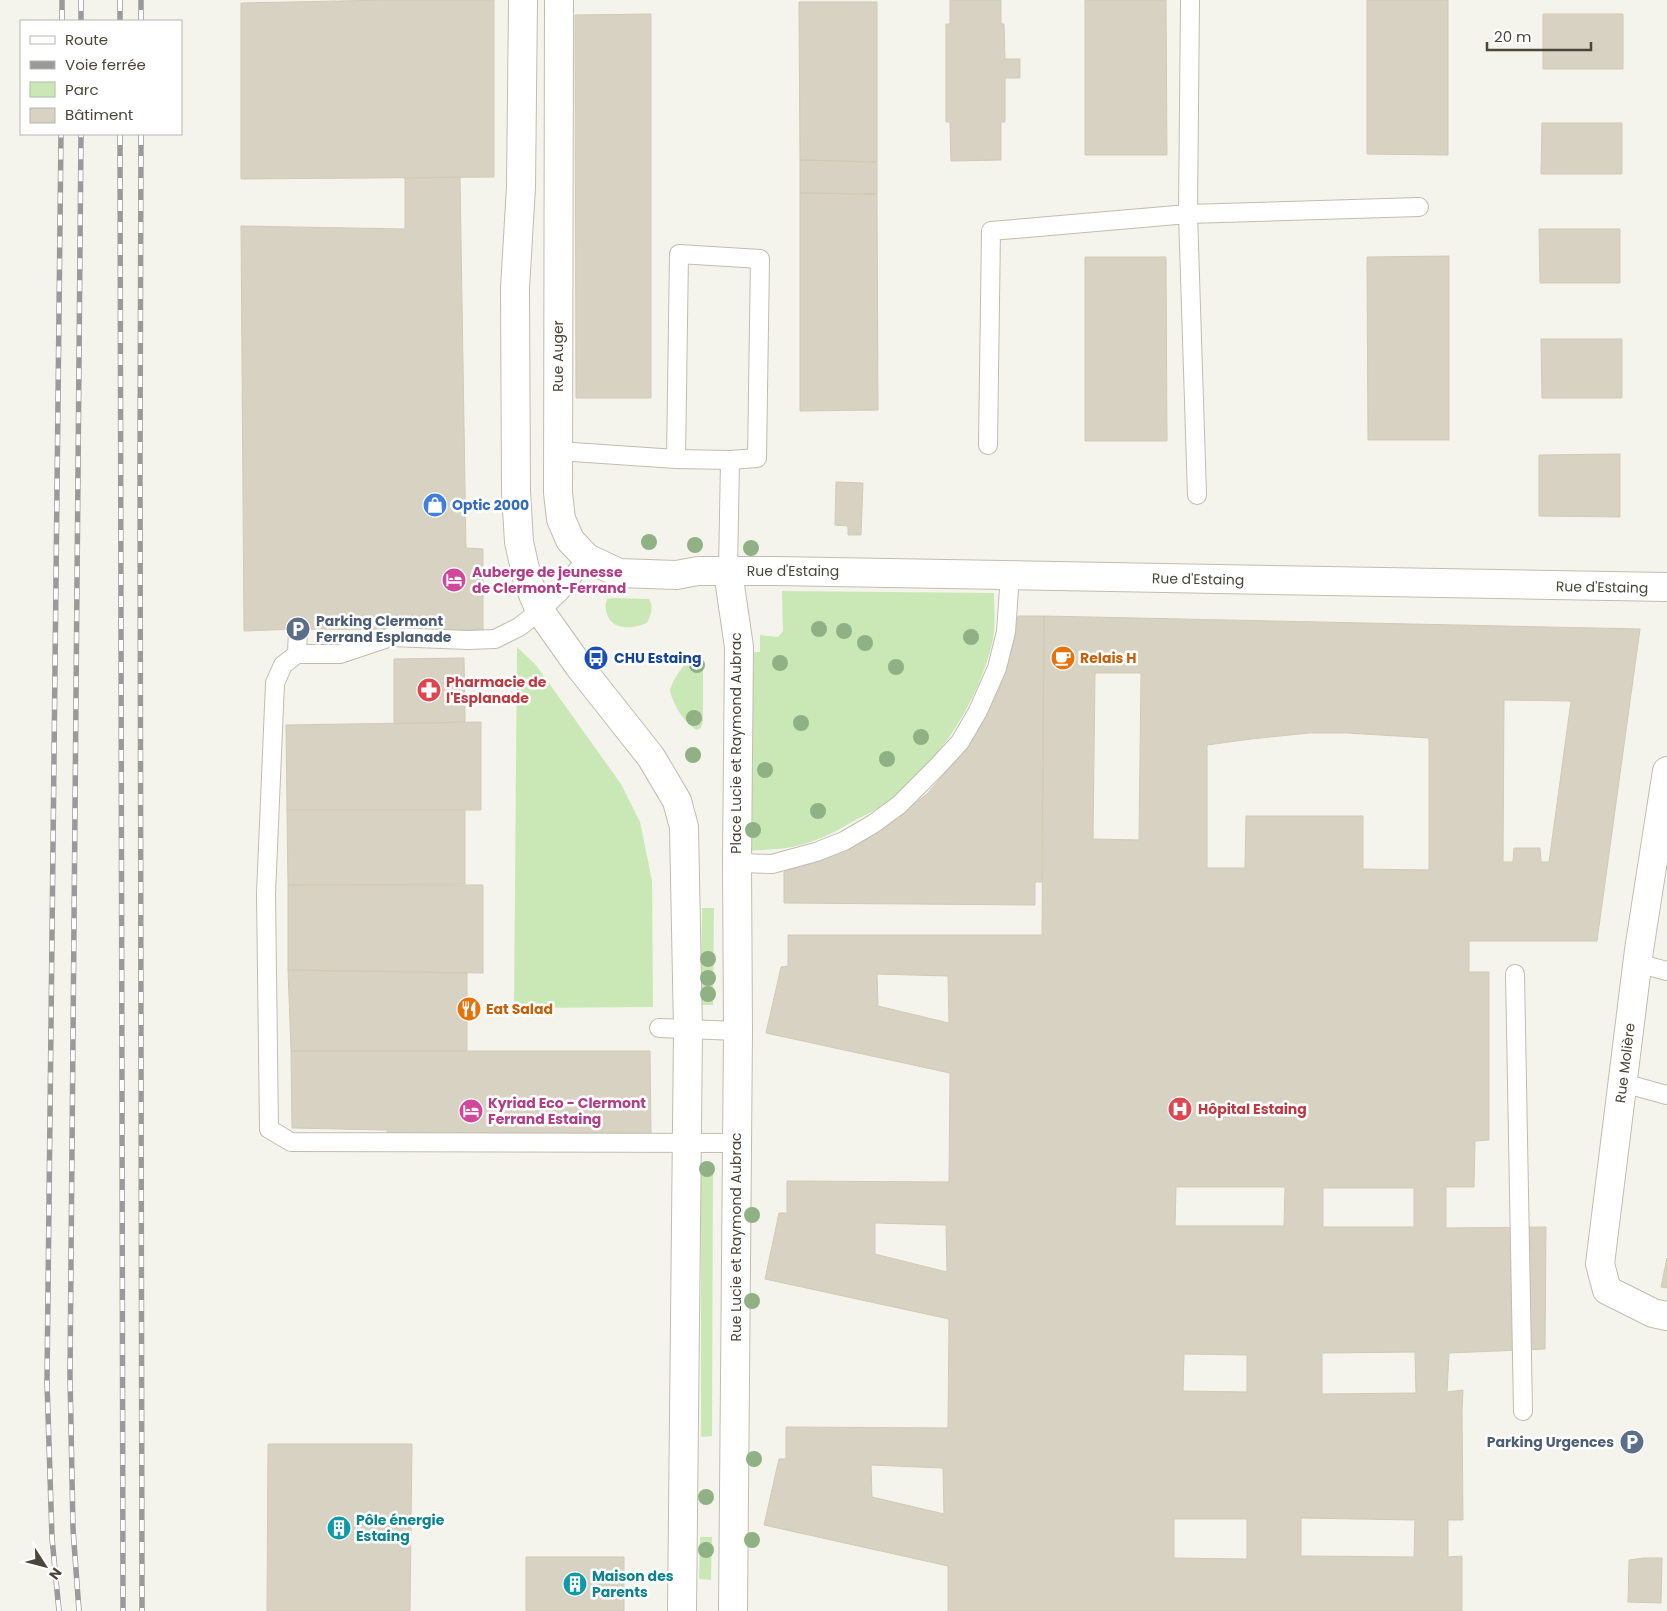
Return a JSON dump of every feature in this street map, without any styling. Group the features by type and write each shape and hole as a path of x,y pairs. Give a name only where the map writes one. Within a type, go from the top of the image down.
{"street":[{"path":"523,0 521,187 515,288 516,492 519,542 528,582 540,611 579,666 651,757 677,801 684,827 688,1030 682,1611"},
{"name":"Rue Auger","path":"558,0 558,493 561,519 570,540 587,558 619,573 676,575 698,571 728,572"},
{"name":"Rue d'Estaing","path":"728,572 774,571 1667,587"},
{"name":"Place Lucie et Raymond Aubrac","path":"728,572 739,647 737,863"},
{"name":"Rue Molière","path":"1667,771 1638,963 1600,1264 1607,1290 1653,1313 1667,1316"},
{"name":"Rue Lucie et Raymond Aubrac","path":"733,1611 738,1031 737,863"}],"lane":[{"path":"1190,0 1188,214 1197,495"},
{"path":"988,445 991,231 1188,214 1419,207"},
{"path":"558,452 676,459 730,460 757,458 760,259 679,254 676,459"},
{"path":"728,572 730,460"},
{"path":"587,558 560,592 540,611 519,627 495,639 468,640 391,637 340,654 297,654 283,666 275,683 266,894 269,1129 290,1142 736,1143"},
{"name":"Place Lucie et Raymond Aubrac","path":"737,863 772,864 816,852 844,840 873,824 899,805 936,768 960,742 978,711 997,668 1006,632 1010,575"},
{"path":"297,654 298,629"},
{"path":"1638,963 1667,971"},
{"path":"1515,974 1523,1411"},
{"path":"659,1028 738,1031"},
{"path":"1623,1083 1667,1095"}],"green space":[{"path":"782,591 994,593 994,633 987,662 967,709 938,752 904,789 877,809 815,840 786,848 743,851 746,652 760,652 760,635 778,637 783,631"},
{"path":"607,599 649,599 651,611 647,623 622,627 612,622 607,615 606,603"},
{"path":"517,647 536,665 621,784 640,822 652,881 653,1007 514,1008"},
{"path":"694,658 699,658 703,663 703,721 701,728 697,730 680,713 673,701 670,690 679,671"},
{"path":"702,908 714,908 713,1005 701,1005"},
{"path":"701,1165 713,1165 712,1436 701,1437"},
{"path":"700,1537 712,1537 711,1580 699,1579"}],"building":[{"path":"494,0 494,177 241,179 241,3"},
{"path":"950,0 1001,0 1001,24 1004,24 1005,59 1020,59 1020,78 1005,78 1005,122 1001,122 1001,160 951,161 950,122 946,122 946,24 950,24"},
{"path":"1085,0 1166,0 1167,155 1085,155"},
{"path":"1367,0 1448,0 1448,155 1367,154"},
{"path":"799,2 877,2 877,162 800,160"},
{"path":"651,14 651,398 576,398 575,15"},
{"path":"1543,14 1623,14 1623,69 1543,69"},
{"path":"1542,123 1622,123 1622,174 1541,174"},
{"path":"800,160 877,162 877,194 800,193"},
{"path":"460,177 466,548 483,549 483,630 298,629 244,631 241,226 405,229 405,178"},
{"path":"800,193 877,194 878,410 800,411"},
{"path":"1539,229 1620,229 1620,283 1540,283"},
{"path":"1449,256 1449,440 1368,440 1367,257"},
{"path":"1085,257 1166,257 1167,441 1085,441"},
{"path":"1541,339 1622,339 1622,398 1542,398"},
{"path":"1620,454 1620,517 1539,516 1539,455"},
{"path":"836,482 863,483 861,535 848,535 848,526 835,525"},
{"path":"1018,616 1044,616 1042,882 1035,882 1035,905 784,903 784,872 842,850 887,825 927,794 963,752 981,725 999,690 1014,642"},
{"name":"Hôpital Estaing","path":"1044,616 1640,629 1597,941 1469,941 1469,972 1489,972 1489,1140 1475,1141 1474,1187 1446,1187 1446,1228 1546,1227 1545,1349 1449,1353 1447,1392 1463,1390 1463,1520 1448,1520 1448,1557 1462,1556 1462,1611 948,1611 948,1566 764,1525 779,1459 786,1459 786,1427 948,1428 949,1319 765,1279 779,1213 787,1213 787,1181 949,1182 950,1073 766,1033 781,967 788,966 788,935 1042,935","holes":["1095,673 1141,673 1139,840 1093,839","1504,700 1571,701 1549,862 1541,862 1540,848 1514,848 1513,862 1503,862","1309,733 1347,733 1429,738 1429,870 1363,869 1363,816 1246,816 1245,868 1207,868 1207,745","877,974 948,976 949,1023 878,1006","1176,1187 1285,1187 1284,1226 1175,1226","1323,1188 1414,1188 1414,1227 1323,1227","875,1223 946,1225 947,1272 875,1254","1415,1352 1416,1393 1322,1394 1322,1353","1184,1354 1247,1355 1247,1392 1183,1391","871,1465 943,1468 944,1514 872,1497","1301,1518 1415,1520 1414,1557 1301,1556","1174,1519 1247,1519 1247,1559 1174,1558"]},
{"name":"Pharmacie de l'Esplanade","path":"464,658 465,722 394,724 394,659"},
{"path":"481,722 481,810 287,810 286,725"},
{"path":"287,810 465,810 465,884 288,885"},
{"path":"288,885 483,885 483,973 288,970"},
{"path":"288,970 467,973 467,1051 291,1051"},
{"name":"Kyriad Eco - Clermont Ferrand Estaing","path":"291,1051 650,1051 651,1135 388,1139 387,1130 292,1128"},
{"path":"1667,1258 1667,1288 1661,1287"},
{"name":"Pôle énergie Estaing","path":"268,1444 412,1444 410,1611 267,1611"},
{"name":"Maison des Parents","path":"526,1557 624,1557 624,1611 526,1611"},
{"path":"1662,1558 1661,1603 1628,1602 1629,1560"}],"railway":[{"path":"62,0 62,20"},
{"path":"81,0 81,20"},
{"path":"120,0 120,20"},
{"path":"141,0 141,20"},
{"path":"59,1611 52,1538 47,1382 61,135"},
{"path":"79,1611 73,1529 70,1375 81,135"},
{"path":"120,135 123,1611"},
{"path":"141,135 142,1611"}],"place":[{"name":"Optic 2000","path":"435,505"},
{"name":"Auberge de jeunesse de Clermont-Ferrand","path":"454,580"},
{"name":"Parking Clermont Ferrand Esplanade","path":"298,629"},
{"name":"CHU Estaing","path":"596,658"},
{"name":"Relais H","path":"1063,658"},
{"name":"Pharmacie de l'Esplanade","path":"429,690"},
{"name":"Eat Salad","path":"469,1009"},
{"name":"Hôpital Estaing","path":"1180,1109"},
{"name":"Kyriad Eco - Clermont Ferrand Estaing","path":"471,1111"},
{"name":"Parking Urgences","path":"1632,1442"},
{"name":"Pôle énergie Estaing","path":"339,1528"},
{"name":"Maison des Parents","path":"575,1584"}]}
